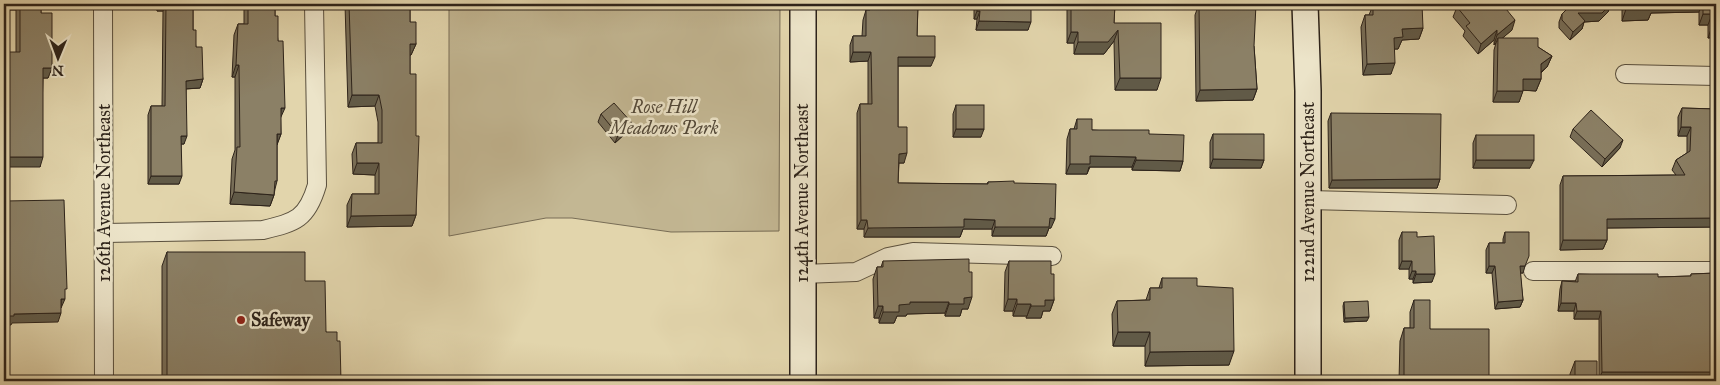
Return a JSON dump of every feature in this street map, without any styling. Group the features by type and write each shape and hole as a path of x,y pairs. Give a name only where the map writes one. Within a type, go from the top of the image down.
{"main road":[{"name":"124th Avenue Northeast","path":"803,381 804,4"},
{"name":"122nd Avenue Northeast","path":"1305,4 1308,381"}],"street":[{"name":"126th Avenue Northeast","path":"103,4 104,381"},
{"path":"105,233 263,230 286,224 302,216 311,205 317,185 314,4"},
{"path":"1625,74 1716,76"},
{"path":"1308,200 1508,204"},
{"path":"802,274 856,272 888,257 913,252 1052,256"},
{"path":"1534,271 1716,270"}],"green space":[{"name":"Rose Hill Meadows Park","path":"449,4 780,4 779,231 671,232 572,218 546,218 449,236"}],"building":[{"path":"20,4 41,4 41,13 52,13 52,68 43,68 43,157 4,157 4,52 20,52"},
{"path":"166,4 193,4 193,30 196,30 196,47 202,47 203,79 186,81 187,136 181,136 182,176 151,176 151,106 165,106"},
{"path":"248,4 275,4 275,16 278,16 278,41 283,41 285,108 281,108 281,134 277,134 277,181 275,181 274,195 234,192 237,147 240,147 239,65 236,65 238,24 248,24"},
{"path":"349,4 410,4 410,22 416,22 416,44 410,44 410,74 416,74 416,136 419,136 416,215 351,216 352,194 379,194 379,163 357,163 356,143 382,143 382,110 379,95 352,95"},
{"path":"870,4 918,4 917,36 935,36 935,57 898,57 898,127 907,127 907,153 899,154 898,183 988,184 988,182 1014,181 1014,183 1056,184 1055,219 1050,218 1049,227 995,227 995,220 964,219 964,227 868,228 867,220 861,220 860,104 872,104 871,52 853,52 853,36 866,36 866,10 870,10"},
{"path":"977,4 1031,4 1031,22 979,21 980,11 977,11"},
{"path":"1071,4 1115,4 1114,23 1161,23 1161,78 1120,78 1118,30 1108,42 1078,42 1078,32 1071,32"},
{"path":"1199,4 1256,4 1254,46 1257,89 1200,90"},
{"path":"1422,4 1423,28 1402,29 1403,37 1394,38 1395,63 1367,64 1365,15 1373,15 1373,5"},
{"path":"1461,4 1502,4 1515,20 1497,35 1497,30 1481,44 1466,26 1470,23 1457,7"},
{"path":"1572,4 1611,4 1602,13 1578,13 1585,21 1573,32 1562,20 1562,14"},
{"path":"1626,4 1653,4 1653,9 1626,9"},
{"path":"1703,4 1716,4 1716,26 1712,26 1712,14 1703,14"},
{"path":"1498,38 1538,38 1538,47 1552,56 1541,64 1541,79 1523,79 1523,91 1497,91"},
{"path":"614,103 632,123 618,135 601,114"},
{"path":"956,105 984,105 984,129 956,129"},
{"path":"1682,108 1716,109 1716,218 1607,219 1607,240 1563,240 1563,176 1685,175 1676,160 1690,151 1691,127 1681,127"},
{"path":"1591,110 1623,140 1605,159 1573,129"},
{"path":"1331,113 1441,114 1440,179 1332,180"},
{"path":"1077,119 1092,119 1092,130 1149,130 1149,134 1184,135 1183,161 1136,160 1136,157 1090,156 1090,164 1070,164 1070,129 1077,129"},
{"path":"1213,134 1264,134 1264,160 1213,159"},
{"path":"1476,135 1534,135 1534,160 1476,160"},
{"path":"64,200 67,289 65,289 65,299 61,299 61,313 4,316 4,201"},
{"path":"1402,232 1417,232 1417,237 1434,236 1435,274 1416,274 1416,271 1412,271 1412,261 1402,261"},
{"path":"1505,232 1529,232 1529,256 1525,266 1520,266 1523,300 1498,302 1495,266 1489,266 1489,243 1505,243"},
{"name":"Safeway","path":"167,252 305,252 305,281 325,281 326,332 337,332 337,341 340,341 341,381 167,381"},
{"path":"969,259 969,272 972,272 972,297 964,298 964,304 910,302 910,304 899,305 899,312 883,312 883,306 878,306 877,267 883,267 883,261"},
{"path":"1009,261 1051,261 1051,274 1054,274 1054,300 1045,300 1045,306 1031,306 1031,304 1017,304 1017,299 1008,299"},
{"path":"1716,273 1716,372 1602,372 1601,311 1577,311 1576,303 1561,303 1562,281 1578,282 1578,274 1658,274 1658,277"},
{"path":"1162,278 1197,278 1197,286 1233,288 1234,351 1150,352 1150,332 1118,332 1117,301 1150,300 1150,288 1162,288"},
{"path":"1414,300 1430,300 1430,329 1489,329 1489,381 1404,381 1404,328 1414,328"},
{"path":"1368,301 1369,317 1345,318 1344,302"},
{"path":"1575,361 1597,361 1597,381 1564,381 1564,378 1575,378"}],"place":[{"name":"Safeway","path":"241,320"}]}
